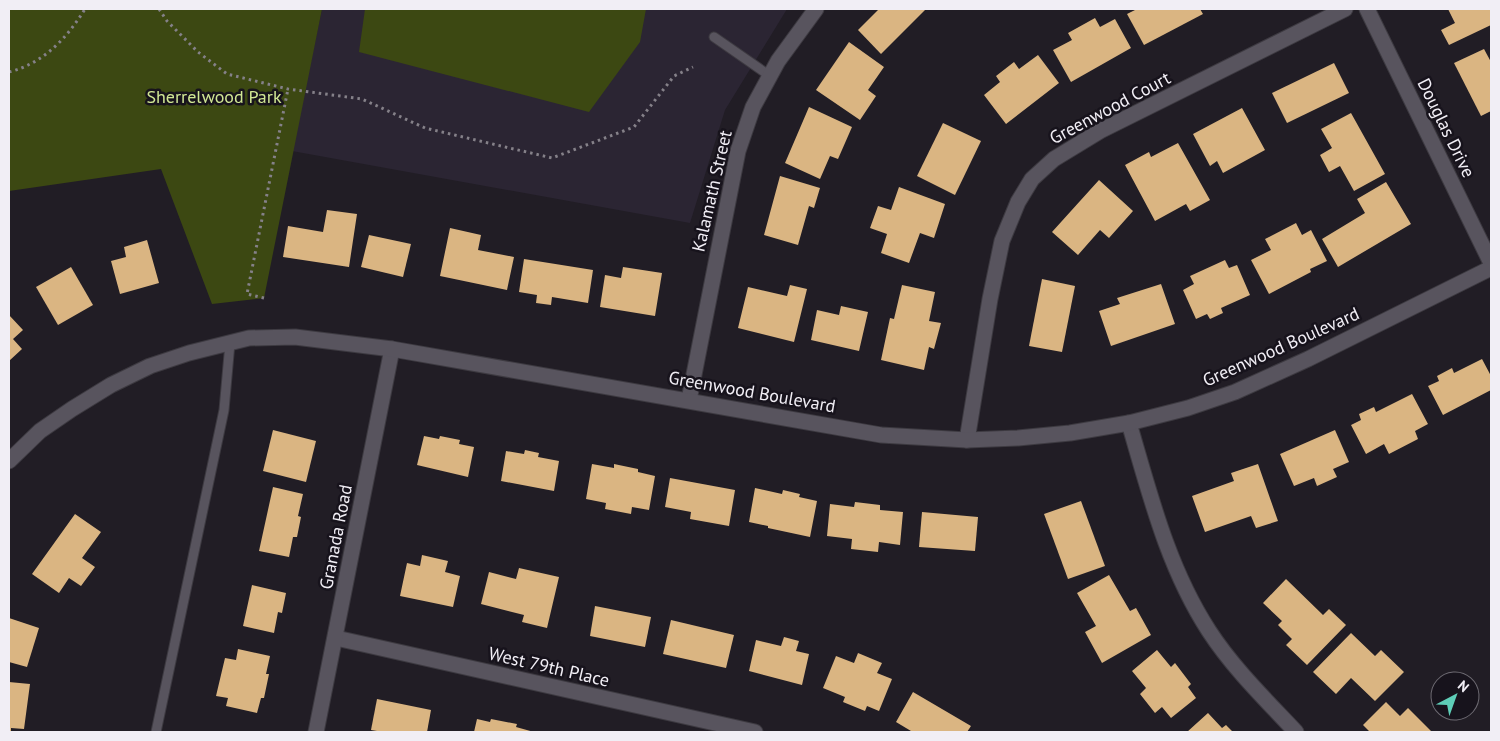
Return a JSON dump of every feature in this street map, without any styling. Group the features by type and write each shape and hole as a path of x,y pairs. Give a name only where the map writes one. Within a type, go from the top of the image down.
{"street":[{"name":"Kalamath Street","path":"689,400 738,151 753,107 770,76 816,9"},
{"name":"Greenwood Court","path":"967,440 990,299 1002,240 1018,202 1032,179 1054,159 1100,131 1345,9"},
{"name":"Douglas Drive","path":"1367,9 1491,263"},
{"name":"Greenwood Boulevard","path":"9,460 40,431 111,385 150,366 189,353 249,338 295,337 392,349 881,435 967,440 1070,433 1129,423 1188,408 1236,392 1308,359 1491,268"},
{"name":"Granada Road","path":"316,732 392,349"},
{"path":"1129,423 1160,528 1175,569 1209,631 1228,657 1296,732"},
{"name":"West 79th Place","path":"336,638 755,732"}],"lane":[{"path":"714,37 770,76"},
{"path":"156,732 224,410 230,343"}],"path":[{"path":"9,72 24,68 60,43 85,9"},
{"path":"159,9 167,21 198,52 227,74 288,89 362,99 425,128 552,158 634,127 674,76 693,67"},
{"path":"264,298 246,294 288,89"}],"shaded area":[{"path":"322,9 787,9 725,110 690,223 292,151"}],"green space":[{"name":"Sherrelwood Park","path":"9,9 322,9 264,298 212,304 161,169 9,191"},
{"path":"365,9 646,9 640,42 589,112 359,52"}],"building":[{"path":"879,9 926,9 881,54 858,30"},
{"path":"1137,9 1200,9 1203,14 1144,45 1127,14"},
{"path":"1448,9 1491,9 1491,25 1449,45 1441,30 1455,23"},
{"path":"1095,18 1100,27 1115,19 1131,48 1071,82 1053,50 1072,40 1068,33"},
{"path":"849,42 884,67 868,90 876,96 860,120 816,90"},
{"path":"1484,49 1491,62 1491,111 1481,116 1454,63"},
{"path":"1038,55 1059,83 1006,124 984,95 1000,82 996,76 1014,62 1019,69"},
{"path":"1334,63 1349,93 1287,123 1272,93"},
{"path":"809,107 852,127 838,159 830,156 820,179 785,163"},
{"path":"1242,108 1265,150 1223,173 1217,161 1210,166 1193,134"},
{"path":"1351,113 1385,174 1354,191 1340,166 1329,172 1320,155 1332,148 1321,129"},
{"path":"943,123 981,141 955,195 917,176"},
{"path":"1178,143 1210,200 1190,211 1186,204 1155,221 1125,165 1149,152 1151,157"},
{"path":"780,176 820,188 814,208 809,206 798,245 764,235"},
{"path":"1099,180 1133,211 1109,238 1100,230 1078,255 1052,232"},
{"path":"1386,182 1411,224 1338,267 1322,239 1365,213 1357,199"},
{"path":"899,187 945,204 934,238 920,233 909,263 881,253 887,234 870,228 878,206 891,210"},
{"path":"327,210 357,214 349,267 283,257 288,226 323,232"},
{"path":"1296,223 1302,235 1311,230 1327,261 1310,269 1311,272 1269,294 1251,260 1271,250 1265,239"},
{"path":"450,228 481,235 478,250 514,257 507,290 440,276"},
{"path":"369,235 411,244 403,277 361,267"},
{"path":"147,240 159,283 120,294 111,261 126,257 124,247"},
{"path":"524,259 593,270 588,303 552,297 551,305 536,303 537,295 519,292"},
{"path":"1225,260 1229,268 1237,265 1250,295 1221,308 1223,313 1210,319 1207,314 1196,319 1183,290 1194,284 1190,276"},
{"path":"71,267 93,305 58,325 36,287"},
{"path":"623,267 662,273 655,316 600,307 605,275 621,278"},
{"path":"1042,279 1075,286 1062,352 1029,346"},
{"path":"1161,284 1175,324 1111,346 1099,311 1120,304 1117,298"},
{"path":"790,285 807,289 794,342 738,328 748,287 787,296"},
{"path":"902,285 935,292 929,321 941,323 934,349 929,347 924,370 881,360 890,318 894,319"},
{"path":"841,306 868,312 859,351 811,340 817,310 839,315"},
{"path":"9,315 23,330 13,339 22,349 9,361"},
{"path":"1482,359 1491,376 1491,390 1443,415 1428,386 1439,381 1437,376 1452,368 1454,373"},
{"path":"1412,394 1428,424 1415,431 1418,439 1389,454 1384,444 1366,454 1351,425 1361,420 1359,414 1374,407 1376,412"},
{"path":"273,430 316,441 306,482 263,471"},
{"path":"1335,430 1349,462 1333,469 1337,477 1317,486 1314,478 1294,486 1280,454"},
{"path":"424,436 439,439 440,436 460,440 459,444 474,447 468,477 417,465"},
{"path":"525,450 539,453 538,457 559,461 554,491 501,481 506,451 524,454"},
{"path":"592,464 614,468 614,464 638,469 638,472 655,476 649,510 632,507 631,514 605,509 606,503 586,499"},
{"path":"1258,464 1278,521 1256,528 1251,516 1205,532 1192,496 1234,481 1231,473"},
{"path":"670,478 735,490 729,526 690,519 691,512 665,507"},
{"path":"273,487 303,494 298,516 301,517 297,537 293,537 289,557 259,551"},
{"path":"755,488 782,494 783,490 800,494 799,497 817,501 810,537 749,522"},
{"path":"1081,501 1105,566 1068,579 1044,514"},
{"path":"855,502 880,505 880,510 903,512 900,545 879,542 878,552 851,549 852,539 827,536 830,504 854,507"},
{"path":"922,512 978,517 975,551 919,547"},
{"path":"75,514 101,532 82,558 95,567 81,586 69,578 59,593 32,574"},
{"path":"422,555 448,561 445,572 460,576 453,607 400,596 407,563 420,566"},
{"path":"519,568 559,577 547,628 522,622 524,615 481,604 489,572 516,579"},
{"path":"1109,575 1130,611 1136,608 1151,635 1102,663 1085,632 1096,626 1077,593"},
{"path":"1286,579 1323,615 1329,609 1346,625 1307,665 1286,645 1292,639 1278,625 1282,621 1263,603"},
{"path":"252,585 286,593 282,613 278,612 274,633 243,626"},
{"path":"595,606 651,617 645,647 590,636"},
{"path":"9,618 39,628 27,667 9,662"},
{"path":"671,620 734,635 726,668 663,654"},
{"path":"1351,633 1375,656 1381,650 1404,672 1375,701 1351,678 1336,694 1313,672"},
{"path":"784,637 799,641 796,651 809,654 802,685 749,671 756,640 781,646"},
{"path":"238,649 270,656 266,674 269,674 264,698 261,698 257,713 226,706 228,698 216,696 225,658 236,660"},
{"path":"1157,650 1171,667 1175,663 1191,684 1188,687 1196,698 1171,718 1162,707 1155,713 1140,694 1146,688 1132,671"},
{"path":"858,653 882,663 877,673 892,679 879,711 867,706 865,711 843,702 845,697 823,688 836,656 854,663"},
{"path":"9,682 30,684 24,729 11,728 11,732 9,732"},
{"path":"913,692 971,726 967,732 910,732 896,722"},
{"path":"377,699 431,710 427,732 383,732 371,730"},
{"path":"1386,702 1400,716 1408,708 1432,732 1370,732 1363,725"},
{"path":"1208,713 1222,728 1226,725 1233,732 1187,732"},
{"path":"477,719 490,722 491,719 517,724 516,727 534,732 474,732"}]}
